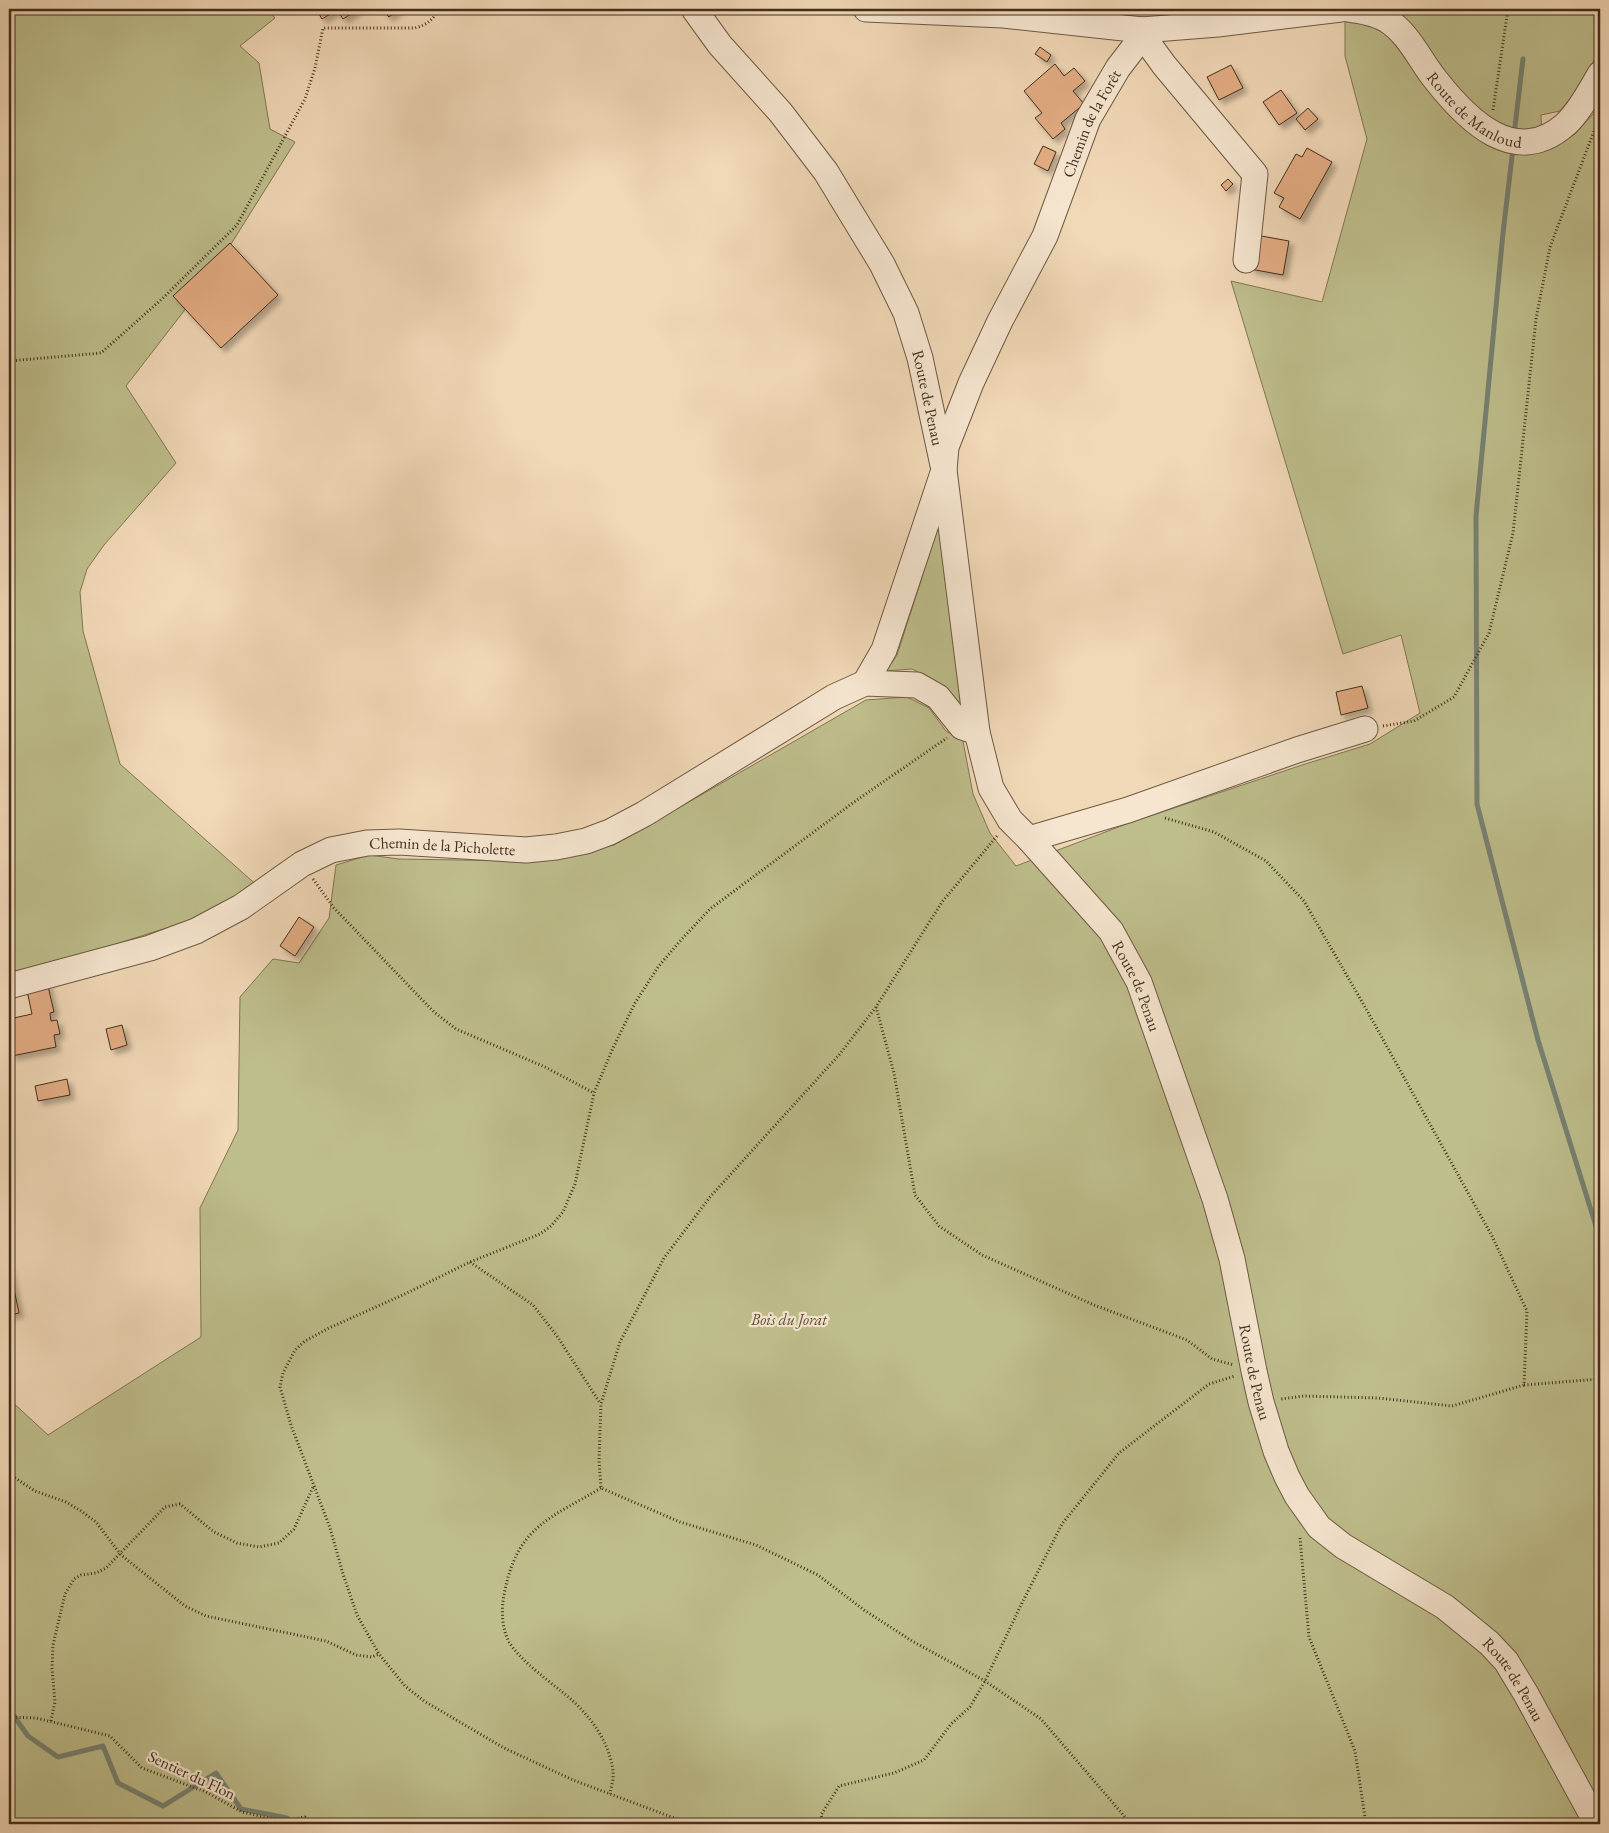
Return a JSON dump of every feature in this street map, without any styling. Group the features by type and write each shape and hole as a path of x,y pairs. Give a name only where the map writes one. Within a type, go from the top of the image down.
{"street":[{"name":"Route de Penau","path":"694,9 720,45 781,113 826,172 882,264 906,312 920,358 944,470 969,730 991,788 1010,820 1112,931 1139,982 1215,1199 1232,1259 1261,1402 1276,1451 1287,1477 1297,1496 1320,1527 1343,1546 1446,1607 1489,1643 1506,1661 1597,1824"},
{"path":"866,9 1003,14 1142,30 1218,24 1341,9"},
{"name":"Route de Manloud","path":"1347,9 1371,13 1387,20 1399,30 1435,79 1478,125 1509,141 1533,142 1544,138 1567,123 1582,104 1600,74"},
{"name":"Chemin de la Forêt","path":"944,470 946,447 971,382 1000,321 1045,236 1088,120 1118,68 1138,42 1142,30"},
{"path":"1142,30 1148,43 1164,65 1255,174 1246,260"},
{"path":"944,470 888,641 865,683 910,684 924,688 938,696 969,730"},
{"name":"Chemin de la Picholette","path":"9,986 150,948 196,931 241,907 302,864 331,850 367,843 399,842 526,850 586,841 610,832 644,814 834,698 865,683"},
{"path":"1029,839 1128,810 1297,750 1366,729"}],"path":[{"path":"9,361 101,353 163,298 237,225 304,99 315,68 323,28 415,28 428,24 438,9"},
{"path":"1494,134 1508,9"},
{"path":"1366,729 1414,721 1454,697 1488,633 1512,533 1536,319 1550,247 1600,115"},
{"path":"690,1824 573,1780 504,1748 424,1701 405,1686 379,1654 357,1615 330,1528 291,1425 280,1387 283,1373 295,1350 305,1341 470,1262 540,1234 551,1226 562,1212 575,1184 594,1093 613,1048 640,996 658,968 710,909 854,802 969,730"},
{"path":"1160,817 1214,832 1266,861 1304,901 1492,1236 1527,1311 1524,1385"},
{"path":"601,1488 599,1460 601,1404 620,1342 664,1258 710,1197 839,1055 876,1006 942,902 1010,820"},
{"path":"302,864 334,908 434,1012 456,1029 545,1067 594,1093"},
{"path":"876,1006 894,1073 915,1195 939,1226 982,1254 1094,1305 1187,1340 1212,1358 1254,1371"},
{"path":"470,1262 533,1305 557,1336 601,1404"},
{"path":"822,1824 821,1815 839,1786 894,1773 924,1760 951,1724 970,1707 985,1681 1062,1524 1119,1453 1209,1384 1254,1371"},
{"path":"1261,1402 1313,1396 1378,1398 1452,1406 1524,1385 1600,1378"},
{"path":"9,1474 35,1492 66,1502 96,1522 121,1555 185,1606 206,1616 326,1641 356,1655 372,1657 379,1654"},
{"path":"51,1722 55,1702 52,1668 54,1645 65,1594 74,1579 81,1575 96,1573 106,1568 121,1555 165,1507 180,1504 214,1532 237,1543 259,1547 279,1543 294,1529 314,1484"},
{"path":"601,1488 680,1522 756,1545 818,1575 864,1610 912,1641 985,1681 1041,1719 1131,1824"},
{"path":"601,1488 535,1528 520,1548 508,1573 502,1602 503,1625 510,1643 532,1668 564,1693 593,1722 608,1751 614,1773 610,1794"},
{"path":"1300,1534 1309,1637 1355,1751 1366,1824"},
{"name":"Sentier du Flon","path":"9,1717 36,1718 110,1736 142,1768 206,1792 242,1812 282,1821 305,1817 315,1824"}],"green space":[{"path":"9,9 268,9 275,18 240,46 259,63 270,129 295,142 211,276 126,386 176,463 104,545 87,569 80,592 83,631 120,764 260,888 242,904 9,978"},
{"name":"Bois du Jorat","path":"1386,9 1600,9 1600,48 1596,57 1572,96 1560,111 1541,115 1542,151 1575,134 1593,114 1600,102 1600,1824 9,1824 9,1399 48,1435 201,1337 200,1208 238,1130 240,997 273,959 299,963 329,918 336,865 369,855 399,859 520,861 614,845 866,700 907,697 929,708 946,731 963,741 973,794 990,833 1016,866 1129,823 1370,744 1420,713 1401,635 1343,654 1231,281 1322,302 1367,139 1345,56 1345,16 1383,26 1484,117"},
{"path":"941,518 964,710 946,687 912,669 886,671 897,655"}],"building":[{"path":"316,9 359,9 343,19 337,10 322,19"},
{"path":"381,9 399,9 389,17"},
{"path":"1040,47 1051,55 1047,62 1035,54"},
{"path":"1055,64 1064,76 1074,68 1085,81 1073,91 1084,104 1061,123 1065,129 1053,139 1035,118 1042,113 1024,91"},
{"path":"1231,65 1243,88 1219,100 1207,77"},
{"path":"1281,90 1297,113 1279,125 1263,102"},
{"path":"1308,108 1318,119 1305,130 1296,119"},
{"path":"1043,146 1056,152 1048,171 1034,164"},
{"path":"1307,148 1332,162 1300,219 1279,207 1284,198 1274,193 1296,154 1302,157"},
{"path":"1228,179 1233,184 1226,191 1221,185"},
{"path":"1256,235 1289,241 1283,275 1250,269"},
{"path":"230,243 278,295 221,348 173,296"},
{"path":"1362,686 1368,708 1341,715 1336,692"},
{"path":"299,917 314,927 295,956 280,946"},
{"path":"47,982 54,1012 50,1013 51,1021 57,1020 60,1034 54,1035 56,1047 12,1056 9,1044 9,1019 32,1014 26,986"},
{"path":"122,1025 127,1045 111,1050 106,1029"},
{"path":"67,1079 70,1095 38,1101 35,1086"},
{"path":"9,1265 19,1313 9,1315"}],"waterway":[{"path":"1514,135 1523,59"},
{"path":"1513,148 1476,516 1477,804 1538,1040 1600,1239"},
{"path":"9,1709 28,1736 58,1757 103,1746 118,1783 163,1806 216,1773 241,1809 287,1818 294,1824"}]}
